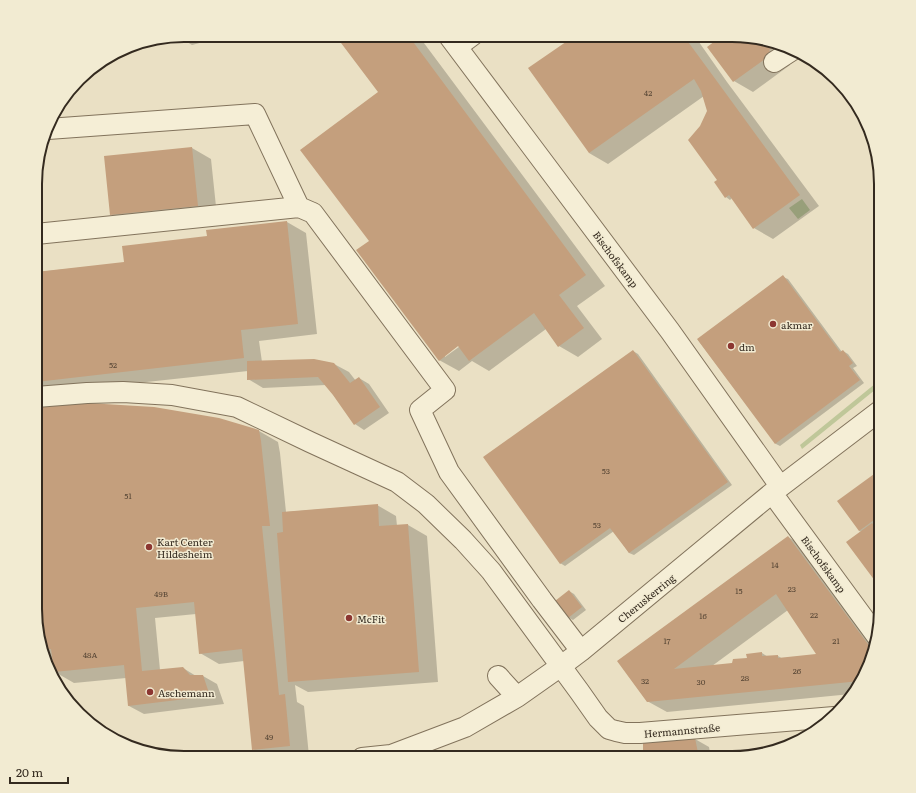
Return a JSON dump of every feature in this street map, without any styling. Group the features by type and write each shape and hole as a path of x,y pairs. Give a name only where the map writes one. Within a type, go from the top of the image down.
{"street":[{"name":"Bischofskamp","path":"454,42 665,325 873,630"},
{"path":"774,62 787,53"},
{"path":"54,129 255,114 299,208"},
{"path":"42,233 299,208 313,213 445,390 420,410 449,472 581,651"},
{"name":"Hermannstraße","path":"42,397 123,392 172,395 237,407 397,482 426,504 463,540 491,571 598,718 609,728 616,731 625,733 640,733 824,718"},
{"name":"Cheruskerring","path":"402,751 465,727 517,697 561,666 776,490 874,415"},
{"path":"498,676 517,697"}],"green space":[{"path":"802,199 810,210 798,219 789,208"},
{"path":"874,385 874,391 802,449 800,445"}],"building":[{"path":"340,42 413,42 586,275 559,295 584,328 558,347 534,313 469,361 458,346 439,361 356,250 369,241 300,150 378,92"},
{"path":"566,42 688,42 800,195 753,229 729,195 725,198 714,182 717,180 688,140 700,126 707,111 701,91 694,79 589,153 528,68"},
{"path":"714,42 751,43 772,48 769,50 772,54 733,82 707,47"},
{"path":"192,147 198,206 110,215 104,156"},
{"path":"287,221 298,324 241,330 244,358 42,381 42,271 124,262 122,246 207,236 206,230"},
{"path":"783,275 840,352 843,350 853,363 849,366 860,380 775,444 697,339"},
{"path":"633,350 728,482 629,553 610,528 560,564 483,457"},
{"path":"314,359 334,363 350,383 359,377 380,407 354,425 318,377 247,380 247,361"},
{"path":"71,402 154,407 219,418 259,430 270,526 262,526 279,695 285,694 290,746 252,750 242,649 199,654 194,602 136,608 142,671 183,667 190,675 203,675 210,696 128,706 124,665 57,672 53,662 51,649 48,649 47,646 42,618 42,404"},
{"path":"874,474 874,520 859,531 837,501"},
{"name":"McFit","path":"378,504 379,526 408,524 419,672 288,682 277,533 283,532 282,512"},
{"path":"872,523 874,525 874,580 846,542"},
{"path":"788,536 869,646 854,682 647,702 617,661","holes":["776,594 816,654 778,658 778,655 762,656 762,652 746,654 747,658 733,659 732,663 674,669"]},
{"path":"569,590 582,607 568,618 555,601"},
{"path":"695,738 698,751 643,751 643,743"}],"place":[{"name":"akmar","path":"773,324"},
{"name":"dm","path":"731,346"},
{"name":"Kart Center Hildesheim","path":"149,547"},
{"name":"McFit","path":"349,618"},
{"name":"Aschemann","path":"150,692"}]}
